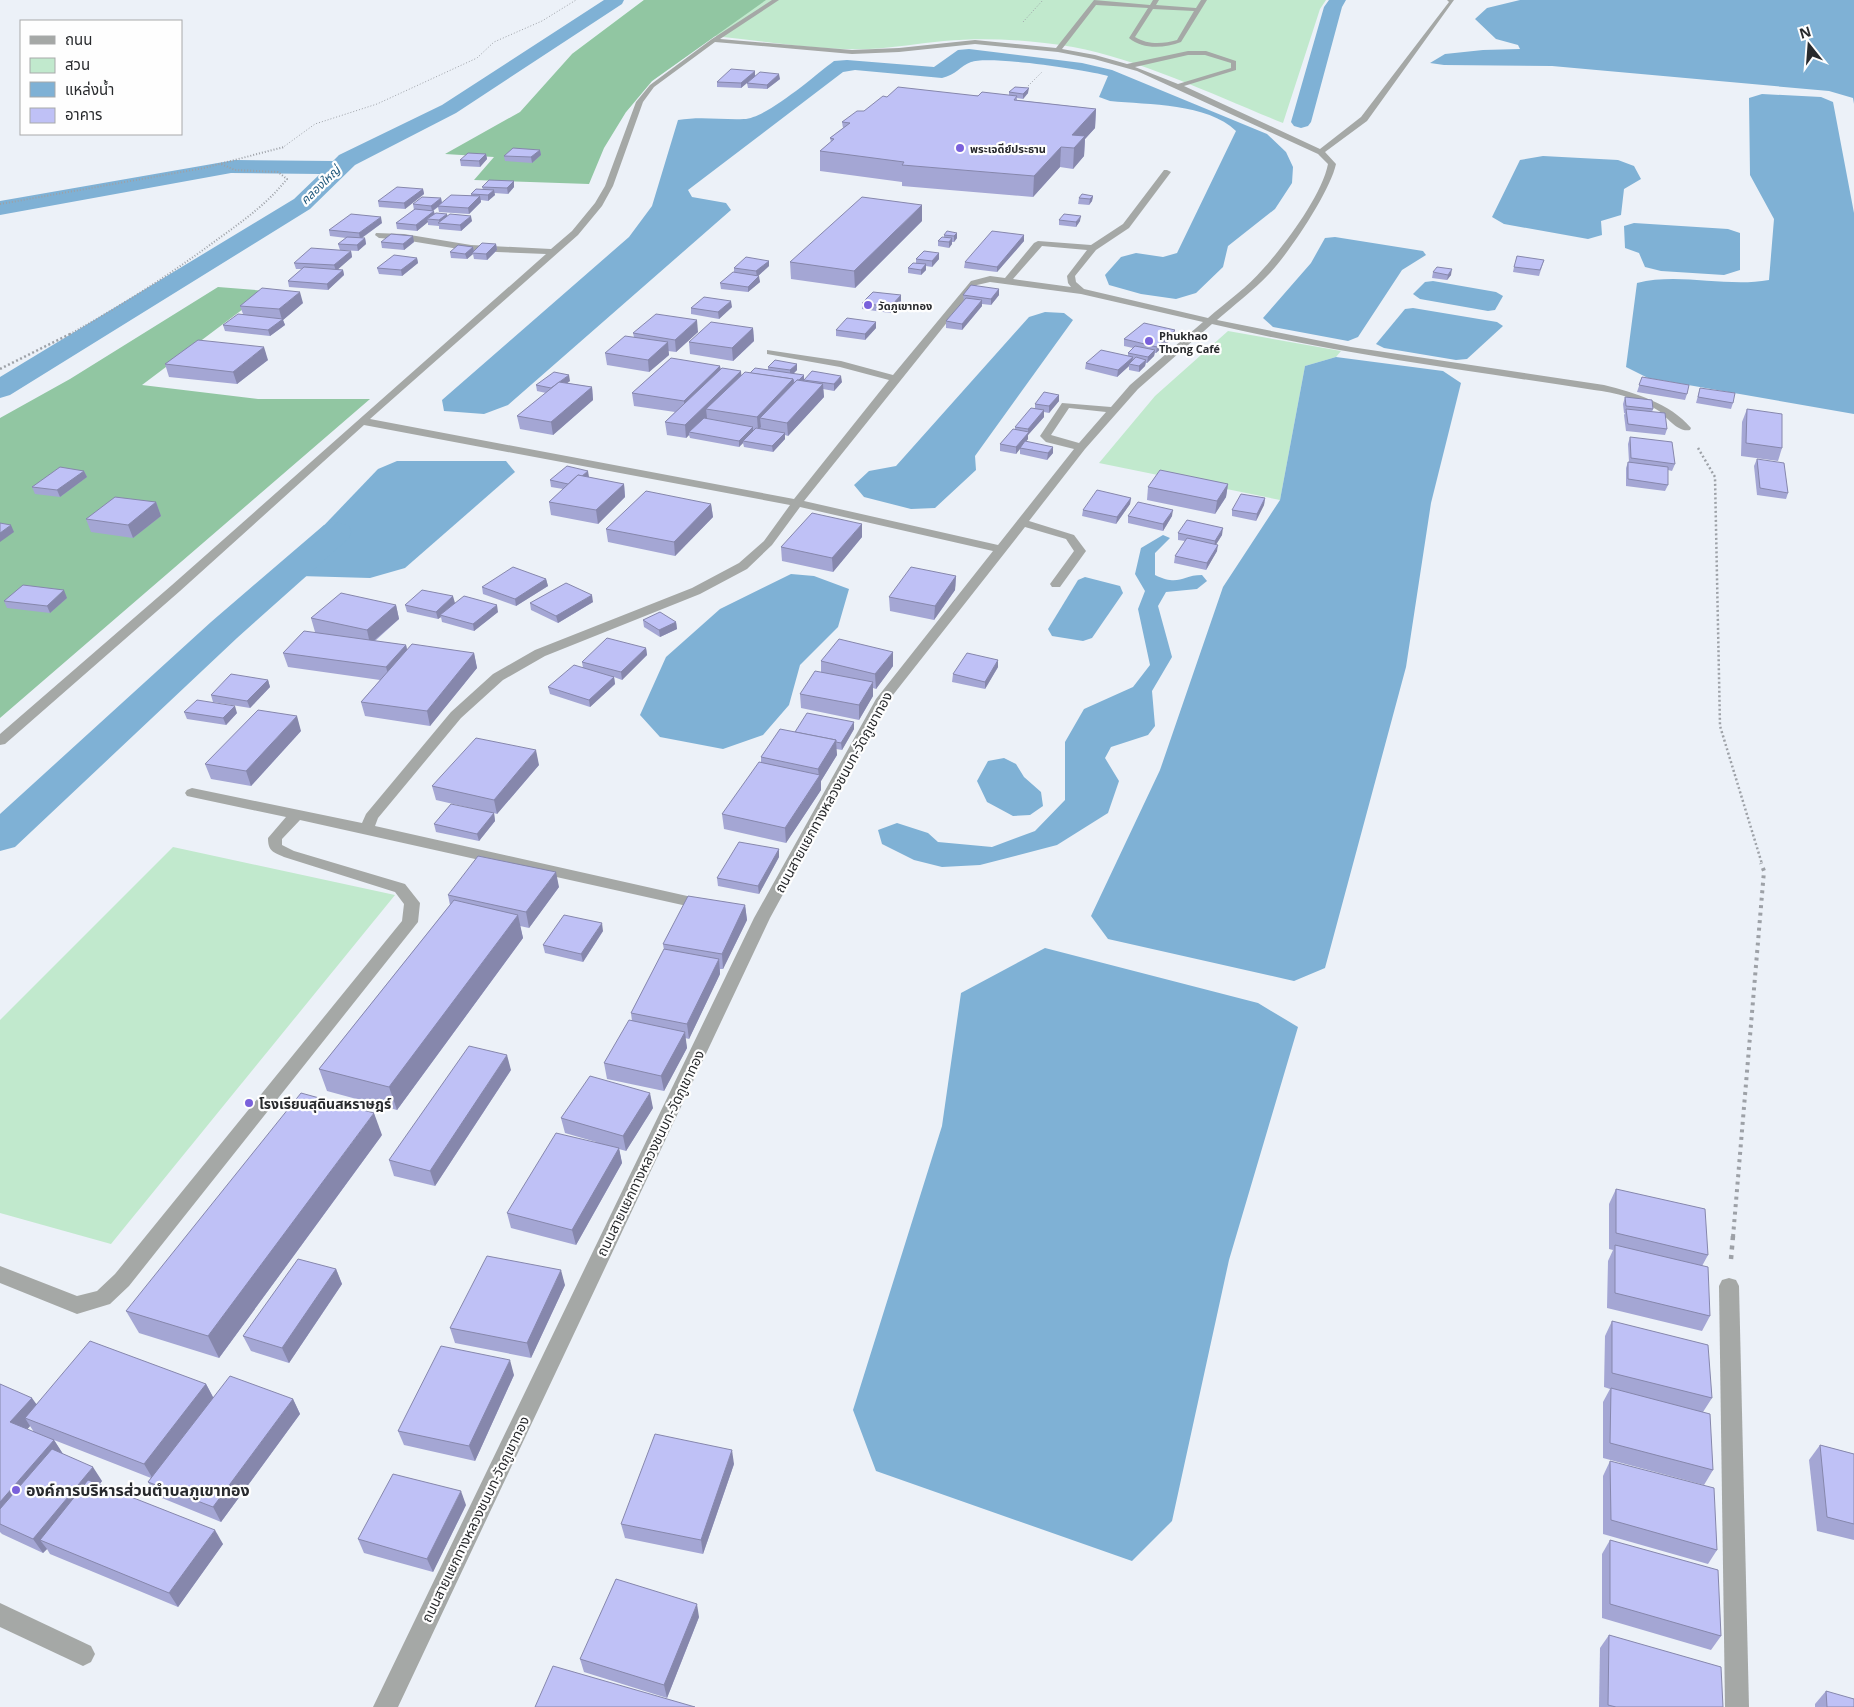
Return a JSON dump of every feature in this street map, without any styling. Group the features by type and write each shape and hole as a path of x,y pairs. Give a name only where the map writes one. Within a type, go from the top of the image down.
{"street":[{"path":"0,741 574,233 599,204 609,186 640,102 652,86 714,40 776,0"},
{"path":"1156,0 1132,38 1137,41 1163,44 1179,41 1204,0"},
{"path":"714,40 852,52 898,50 975,42 1058,50 1095,56 1178,86 1321,152 1364,118 1434,28 1452,1 1450,0"},
{"path":"1058,50 1096,2 1199,10"},
{"path":"1128,67 1188,53 1206,53 1234,62 1234,69 1178,86"},
{"name":"ถนนสายแยกทางหลวงชนบท-วัดภูเขาทอง","path":"385,1707 762,918 883,699 1112,410 1134,387 1266,272 1305,220 1330,174 1332,164 1321,152"},
{"path":"1081,290 1072,283 1071,276 1093,248 1126,226 1168,172"},
{"path":"379,235 404,237 471,248 554,252"},
{"path":"1006,281 1037,244 1041,242 1093,248"},
{"path":"367,829 371,817 456,715 498,677 540,653 696,591 743,566 768,543 797,503 895,379 974,283 990,279 1081,290 1265,334 1351,350 1604,388 1623,393 1661,408 1686,428"},
{"path":"770,352 841,364 895,379"},
{"path":"1081,447 1050,440 1045,436 1066,405 1072,404 1112,410"},
{"path":"362,422 797,503 1000,550"},
{"path":"1022,522 1070,538 1080,551 1056,584"},
{"path":"192,793 367,829 724,909"},
{"path":"0,1274 77,1305 103,1298 122,1280 410,922 412,903 400,888 289,854 275,847 274,838 297,814"},
{"path":"743,913 762,918"},
{"path":"1729,1286 1737,1707"},
{"path":"0,1615 83,1654"}],"path":[{"path":"0,204 204,168 282,148 315,124 377,104 476,58 494,42 542,21 576,0"},
{"path":"1028,86 1046,68"},
{"path":"0,369 57,342 181,268 275,196 287,179 278,172 235,170 221,164"},
{"path":"1686,428 1715,477 1720,726 1764,871 1729,1286"}],"green space":[{"path":"644,0 1326,0 1320,9 1283,123 1180,80 1099,53 1073,47 993,39 850,49 811,47 714,36 652,81 626,112 572,54"},
{"path":"644,0 766,0 652,81 626,112 604,148 589,184 474,180 494,157 445,154 520,112 572,54"},
{"path":"218,287 267,291 142,385 258,399 370,399 0,718 0,418 70,379"},
{"path":"1228,331 1341,351 1336,357 1305,366 1280,500 1099,463 1155,396"},
{"path":"173,847 395,895 111,1244 0,1213 0,1020"}],"water":[{"path":"1520,0 1854,0 1854,104 1853,98 1829,91 1552,66 1444,65 1430,63 1445,54 1520,49 1518,45 1496,39 1475,19 1487,8"},
{"path":"969,49 1082,63 1112,70 1267,134 1286,152 1293,167 1292,183 1275,209 1228,246 1223,267 1196,293 1176,299 1141,294 1109,285 1105,275 1121,257 1136,253 1163,257 1177,253 1236,131 1224,122 1194,110 1110,101 1099,97 1108,76 1038,64 981,60 971,62 951,75 942,78 855,70 843,72 688,190 692,197 726,203 731,210 508,405 484,414 444,411 442,400 629,237 652,206 678,120 695,118 744,119 754,117 765,112 803,86 834,61 847,60 934,67 958,50"},
{"path":"1762,94 1821,97 1833,102 1854,213 1854,414 1648,378 1626,367 1637,283 1670,279 1736,282 1769,280 1774,219 1750,175 1749,98"},
{"path":"1543,156 1618,160 1634,166 1641,179 1624,189 1621,215 1601,221 1602,235 1588,239 1504,224 1492,217 1520,160"},
{"path":"1634,223 1728,229 1740,233 1740,270 1724,275 1661,271 1645,267 1639,253 1625,248 1624,226"},
{"path":"1335,237 1423,251 1426,255 1402,270 1358,337 1348,341 1273,327 1263,318 1311,263 1325,238"},
{"path":"1433,281 1496,292 1503,296 1495,310 1488,311 1420,299 1413,294 1425,282"},
{"path":"1413,308 1497,322 1503,326 1467,359 1456,360 1384,348 1376,344 1405,309"},
{"path":"1045,312 1064,313 1073,320 975,456 976,470 935,508 911,509 864,497 854,485 869,471 896,466 1029,317"},
{"path":"1336,357 1443,371 1461,383 1431,503 1406,667 1325,968 1294,981 1108,939 1091,916 1160,770 1223,587 1280,500 1305,366"},
{"path":"397,461 506,461 515,472 405,568 370,578 300,576 287,564 378,469"},
{"path":"1163,535 1170,538 1155,553 1155,575 1175,580 1202,575 1207,581 1197,589 1166,592 1158,606 1172,657 1152,691 1155,726 1148,735 1111,747 1105,758 1119,781 1108,813 1057,845 980,865 942,867 914,860 882,844 878,830 897,823 928,833 938,842 992,847 1035,831 1065,800 1065,742 1084,709 1133,687 1150,665 1138,609 1145,591 1135,574 1141,548"},
{"path":"791,574 814,576 849,589 838,627 800,665 789,705 763,735 723,749 660,737 640,715 666,657 720,609"},
{"path":"1085,577 1120,586 1123,593 1092,638 1083,641 1052,636 1048,629 1078,580"},
{"path":"1004,758 1016,764 1024,777 1041,792 1043,806 1030,815 1013,816 987,802 977,781 988,761"},
{"path":"1045,948 1258,1003 1298,1027 1229,1260 1172,1521 1132,1561 876,1471 853,1410 942,1126 961,993"}],"building":[{"path":"731,69 755,71 741,83 717,82"},
{"path":"760,72 779,74 767,85 747,83"},
{"name":"พระเจดีย์ประธาน","path":"898,87 978,96 982,92 1017,96 1014,100 1096,109 1072,135 1085,136 1074,148 1061,147 1034,176 902,165 904,162 820,151 834,139 830,138 850,123 842,122 857,111 864,111 883,96 887,97"},
{"path":"1015,87 1029,88 1023,94 1009,92"},
{"path":"513,148 540,150 531,157 504,156"},
{"path":"468,153 486,154 479,161 460,160"},
{"path":"489,180 514,181 507,188 482,187"},
{"path":"397,187 423,189 404,203 378,201"},
{"path":"476,189 494,190 488,195 471,194"},
{"path":"1082,194 1093,196 1090,199 1079,198"},
{"path":"451,195 480,196 468,208 438,206"},
{"path":"422,197 441,198 431,206 413,204"},
{"path":"862,197 922,205 854,271 790,262"},
{"path":"415,209 434,211 416,225 396,223"},
{"path":"436,213 447,214 439,220 427,219"},
{"path":"351,214 381,217 359,233 329,230"},
{"path":"450,214 471,216 460,225 438,223"},
{"path":"1064,214 1081,216 1076,222 1059,220"},
{"path":"947,231 957,233 954,236 944,235"},
{"path":"992,231 1024,235 997,267 965,262"},
{"path":"391,234 413,236 403,244 381,242"},
{"path":"347,237 365,238 357,245 338,244"},
{"path":"942,237 952,238 949,242 938,241"},
{"path":"482,243 496,244 486,254 472,253"},
{"path":"458,245 473,247 465,254 450,252"},
{"path":"311,248 351,251 334,265 294,263"},
{"path":"924,251 939,253 932,261 916,259"},
{"path":"394,255 417,258 401,270 377,268"},
{"path":"1517,256 1544,260 1540,270 1514,267"},
{"path":"746,257 769,261 756,271 734,268"},
{"path":"913,263 926,264 921,270 908,268"},
{"path":"304,267 343,270 327,284 288,281"},
{"path":"1437,267 1452,269 1448,275 1433,272"},
{"path":"733,272 759,276 748,287 720,283"},
{"path":"971,285 999,289 991,299 963,295"},
{"path":"262,288 300,292 279,309 240,306"},
{"path":"873,292 901,295 890,307 862,303"},
{"path":"704,297 731,301 718,312 691,308"},
{"path":"966,298 982,300 962,324 946,321"},
{"path":"238,314 283,319 268,330 223,325"},
{"path":"656,314 697,320 675,340 633,333"},
{"path":"847,318 876,322 865,334 836,330"},
{"path":"711,322 753,328 732,348 689,342"},
{"path":"1144,323 1175,330 1157,347 1124,339"},
{"path":"625,336 668,342 648,360 605,353"},
{"path":"198,340 264,347 233,372 165,364"},
{"path":"1135,346 1155,350 1148,357 1128,353"},
{"path":"1101,350 1133,357 1118,370 1086,363"},
{"path":"1136,357 1146,360 1139,366 1129,364"},
{"path":"671,358 720,366 684,401 632,393"},
{"path":"775,360 797,364 790,370 768,367"},
{"path":"722,368 741,371 685,425 665,422"},
{"path":"755,368 804,375 794,383 793,379 750,373"},
{"path":"812,371 841,376 834,384 804,380"},
{"path":"554,372 569,375 551,388 536,385"},
{"path":"745,372 793,379 757,417 706,409"},
{"path":"1642,377 1689,385 1687,394 1639,385"},
{"path":"797,380 823,384 787,423 760,418"},
{"path":"559,382 592,387 551,422 517,416"},
{"path":"1700,388 1735,393 1733,403 1698,397"},
{"path":"1044,392 1059,395 1049,406 1035,404"},
{"path":"1625,397 1652,400 1653,409 1626,406"},
{"path":"1031,408 1044,410 1028,429 1015,427"},
{"path":"1626,409 1665,413 1667,429 1628,424"},
{"path":"1747,409 1782,414 1782,448 1746,443"},
{"path":"704,418 753,427 739,441 689,432"},
{"path":"756,428 785,433 772,446 743,441"},
{"path":"1013,429 1029,432 1016,447 1000,444"},
{"path":"1630,437 1672,442 1675,464 1631,458"},
{"path":"1025,441 1053,447 1048,453 1020,448"},
{"path":"1757,459 1784,463 1788,493 1760,488"},
{"path":"1628,462 1668,467 1668,485 1628,479"},
{"path":"567,466 588,471 582,476 578,475 568,484 550,480"},
{"path":"60,467 84,471 57,490 32,487"},
{"path":"1160,470 1228,484 1217,501 1148,487"},
{"path":"578,475 624,484 596,510 549,502"},
{"path":"1097,490 1131,498 1117,517 1083,510"},
{"path":"646,491 711,504 674,542 606,529"},
{"path":"1241,494 1265,498 1257,514 1232,510"},
{"path":"115,497 156,502 128,525 86,519"},
{"path":"1138,502 1173,510 1163,524 1128,516"},
{"path":"812,513 862,524 832,558 781,547"},
{"path":"1187,520 1223,528 1215,541 1178,533"},
{"path":"0,523 11,525 0,533"},
{"path":"1187,538 1218,545 1207,563 1175,556"},
{"path":"513,567 546,579 515,599 482,587"},
{"path":"911,567 956,576 935,606 889,597"},
{"path":"566,583 592,595 556,616 530,603"},
{"path":"23,585 64,590 47,606 4,601"},
{"path":"422,590 453,596 436,612 405,605"},
{"path":"341,593 396,605 367,630 311,618"},
{"path":"464,596 497,605 473,624 440,615"},
{"path":"660,612 676,622 659,630 643,620"},
{"path":"304,631 406,645 386,667 283,653"},
{"path":"607,638 646,648 621,672 582,662"},
{"path":"839,639 893,652 875,674 821,661"},
{"path":"412,644 474,653 427,711 361,702"},
{"path":"967,653 998,660 985,682 953,674"},
{"path":"574,665 614,677 589,700 548,687"},
{"path":"815,671 873,682 859,705 800,694"},
{"path":"231,674 268,680 247,701 211,695"},
{"path":"197,700 235,706 223,718 184,712"},
{"path":"258,710 297,716 246,771 205,764"},
{"path":"807,713 854,722 841,743 836,742 836,740 795,732"},
{"path":"780,729 836,740 818,769 761,757"},
{"path":"476,738 536,750 494,800 432,786"},
{"path":"759,762 820,775 785,828 722,814"},
{"path":"451,804 494,813 477,834 434,824"},
{"path":"739,842 779,849 758,886 717,878"},
{"path":"478,856 556,872 526,912 448,895"},
{"path":"688,896 745,905 722,954 663,944"},
{"path":"454,900 518,915 389,1087 319,1069"},
{"path":"564,915 602,923 581,954 543,945"},
{"path":"664,949 719,959 687,1024 631,1013"},
{"path":"629,1020 685,1032 661,1076 604,1063"},
{"path":"469,1046 507,1055 430,1171 389,1160"},
{"path":"590,1076 650,1093 623,1136 561,1118"},
{"path":"301,1093 374,1113 208,1336 126,1311"},
{"path":"556,1133 619,1148 572,1230 507,1213"},
{"path":"1616,1189 1705,1209 1708,1255 1616,1233"},
{"path":"1615,1245 1708,1267 1710,1316 1615,1293"},
{"path":"487,1256 561,1270 527,1343 450,1328"},
{"path":"298,1259 336,1269 282,1348 243,1336"},
{"path":"1612,1321 1708,1345 1712,1398 1612,1373"},
{"path":"90,1341 206,1384 144,1464 25,1418"},
{"path":"441,1346 510,1360 469,1446 398,1431"},
{"path":"230,1376 293,1399 213,1507 148,1482"},
{"path":"0,1384 32,1398 10,1422 54,1440 0,1502"},
{"path":"1611,1388 1710,1414 1713,1470 1610,1443"},
{"path":"655,1434 732,1450 701,1540 621,1524"},
{"path":"1820,1445 1854,1454 1854,1524 1827,1517"},
{"path":"52,1449 93,1467 33,1539 0,1524 0,1509"},
{"path":"1610,1461 1714,1488 1717,1550 1611,1520"},
{"path":"393,1474 461,1491 427,1559 358,1539"},
{"path":"88,1480 215,1530 169,1593 40,1540"},
{"path":"1610,1540 1718,1570 1721,1636 1610,1604"},
{"path":"616,1579 697,1604 664,1685 580,1659"},
{"path":"1609,1635 1721,1667 1723,1707 1616,1707 1608,1705"},
{"path":"553,1666 695,1707 535,1707"},
{"path":"1826,1691 1854,1699 1854,1707 1827,1707"}],"waterway":[{"name":"คลองใหญ่","path":"0,389 302,204 347,160 449,109 616,0"},
{"path":"1301,122 1333,7 1338,0"},
{"path":"235,167 338,168"},
{"path":"0,208 223,169"},
{"path":"0,837 224,630 336,532"}],"place":[{"name":"พระเจดีย์ประธาน","path":"960,148"},
{"name":"วัดภูเขาทอง","path":"868,305"},
{"name":"Phukhao Thong Café","path":"1149,341"},
{"name":"โรงเรียนสุดินสหราษฎร์","path":"249,1103"},
{"name":"องค์การบริหารส่วนตำบลภูเขาทอง","path":"16,1490"}]}
